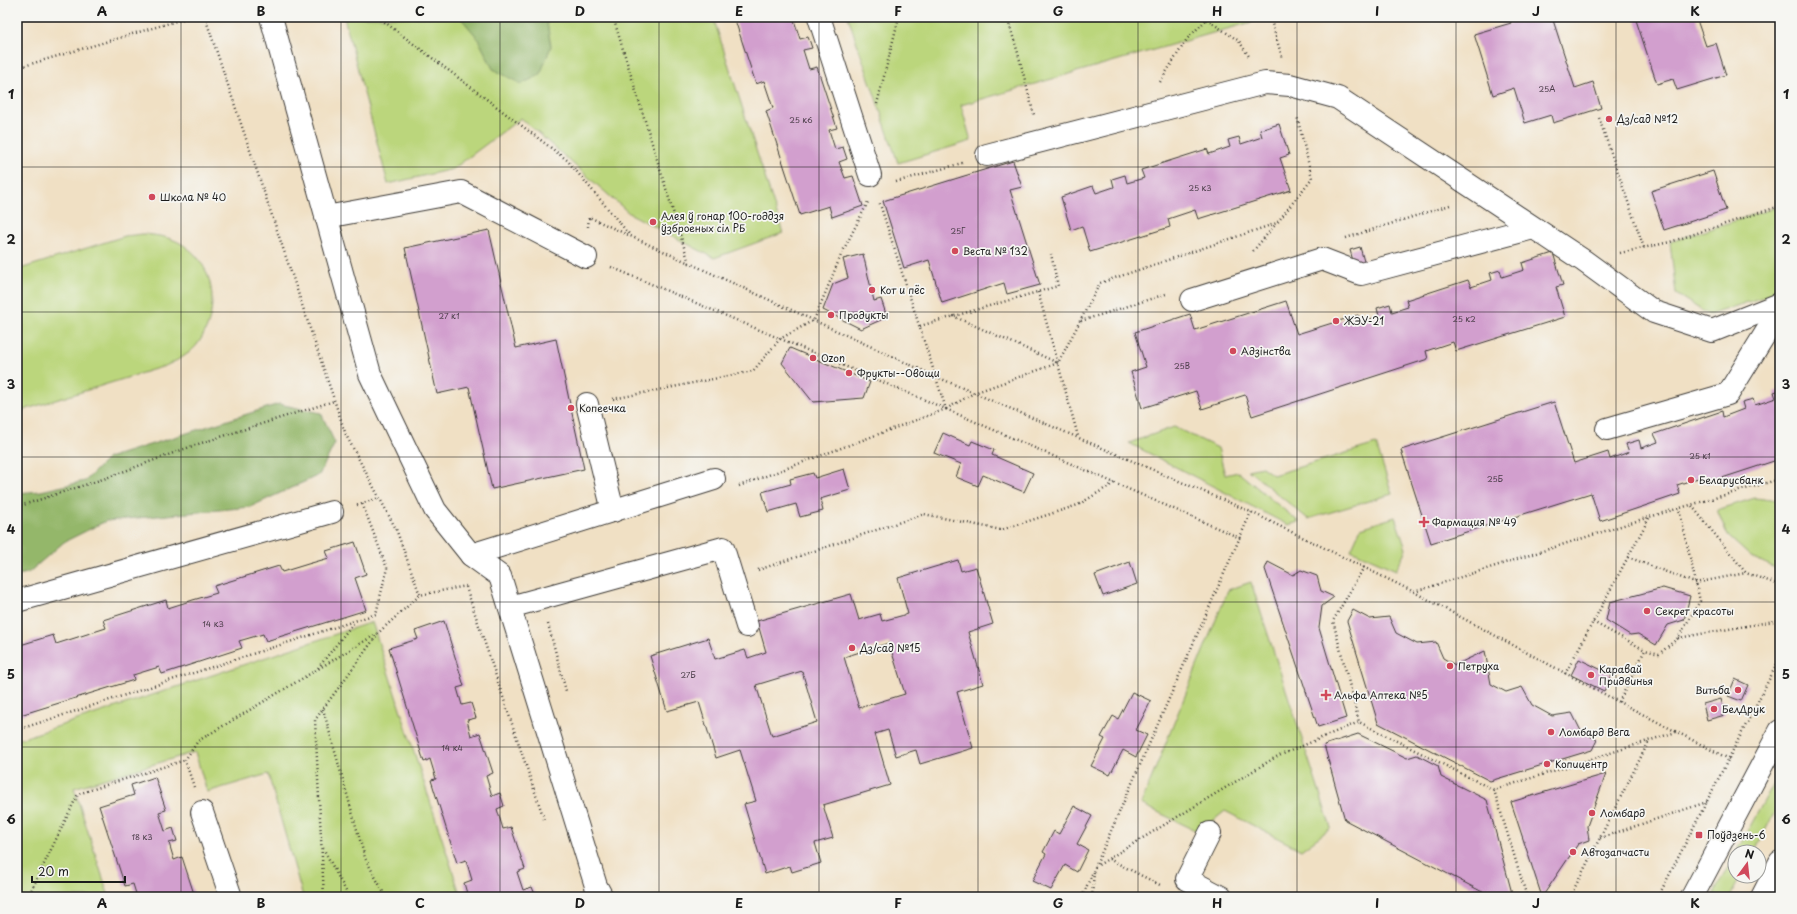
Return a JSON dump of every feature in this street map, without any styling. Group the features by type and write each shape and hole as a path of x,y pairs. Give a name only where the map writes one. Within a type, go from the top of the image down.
{"main road":[{"path":"272,17 370,374 435,510 471,555 500,576 593,879 602,897"},
{"path":"819,17 873,182"},
{"path":"987,155 1265,83 1290,85 1338,98 1584,261 1654,312 1712,331 1780,304"},
{"path":"326,217 462,192 586,256"},
{"path":"1192,300 1322,259 1361,274 1533,228"},
{"path":"1607,429 1728,394 1780,310"},
{"path":"587,404 612,511"},
{"path":"471,555 714,480"},
{"path":"17,601 332,512"},
{"path":"510,607 724,548 747,626"},
{"path":"1692,897 1780,731"},
{"path":"202,812 231,897"},
{"path":"1210,833 1187,879 1221,897"},
{"path":"1762,897 1780,862"}],"path":[{"path":"17,68 190,17"},
{"path":"378,17 567,160 630,236"},
{"path":"613,17 689,263"},
{"path":"875,108 899,17"},
{"path":"1007,17 1027,88"},
{"path":"946,409 974,392 1058,363 1100,283 1277,223 1312,178 1290,85 1270,17"},
{"path":"1139,116 1187,39 1206,18 1239,41 1265,83"},
{"path":"1599,118 1644,248"},
{"path":"873,182 987,155"},
{"path":"587,404 753,371 780,338 814,320 873,182"},
{"path":"873,182 937,377"},
{"path":"1339,240 1482,194"},
{"path":"1584,261 1670,242 1780,206"},
{"path":"1240,538 946,409 586,256 589,217 937,377 1252,512 1414,592 1565,674 1729,759"},
{"path":"920,326 1058,286 1051,254"},
{"path":"1038,292 1078,437"},
{"path":"953,316 1058,363"},
{"path":"17,507 106,478 195,445 334,401"},
{"path":"1414,592 1649,517 1692,506 1780,479"},
{"path":"733,579 924,514 1002,530 1078,504 1115,483"},
{"path":"17,730 376,614 387,568 362,503"},
{"path":"1692,506 1746,573"},
{"path":"1593,622 1645,650 1659,654 1678,638 1700,601 1679,509"},
{"path":"1082,897 1252,512"},
{"path":"1565,674 1649,517"},
{"path":"1628,557 1695,583 1746,573 1780,585"},
{"path":"1364,567 1333,621 1359,722 1494,790 1676,732"},
{"path":"466,586 545,821"},
{"path":"324,897 315,720 322,708 378,633 420,595"},
{"path":"1678,638 1780,620"},
{"path":"316,670 355,621"},
{"path":"28,897 78,794 185,760 198,741 378,633"},
{"path":"1619,702 1645,650"},
{"path":"1658,897 1780,658"},
{"path":"322,708 365,858 386,897"},
{"path":"1094,868 1276,757 1359,722"},
{"path":"1570,897 1649,741"},
{"path":"185,760 202,812"},
{"path":"1494,790 1527,897"},
{"path":"1600,838 1707,802"},
{"path":"322,845 349,897"},
{"path":"1109,858 1162,886"},
{"path":"1092,897 1094,868"}],"green space":[{"path":"344,17 713,17 783,233 714,258 629,213 521,118 453,169 388,184"},
{"path":"460,17 546,17 551,46 540,75 521,84 493,69 477,37"},
{"path":"848,17 1269,17 961,105 971,141 898,163"},
{"path":"1780,206 1780,288 1778,292 1709,315 1676,294 1670,242"},
{"path":"143,234 155,235 176,241 190,250 200,261 207,274 211,289 212,304 210,319 196,346 193,350 165,366 17,412 17,270 125,236"},
{"path":"279,404 321,413 335,443 319,475 250,507 106,521 64,542 28,573 17,575 17,493 41,491 85,481 108,458"},
{"path":"1174,427 1218,448 1225,475 1238,472 1299,522 1288,525 1129,443"},
{"path":"1376,444 1392,494 1308,519 1248,470 1262,467 1273,475"},
{"path":"1755,498 1780,501 1780,570 1751,557 1728,536 1717,510"},
{"path":"1395,517 1406,549 1396,570 1351,550 1361,528"},
{"path":"1251,582 1331,828 1301,850 1225,811 1199,832 1141,804 1228,590"},
{"path":"372,622 461,897 303,897 268,774 207,792 195,752 74,788 109,897 17,897 17,740"},
{"path":"1780,772 1780,802 1758,844 1740,844"},
{"path":"1727,869 1727,884 1737,884 1730,897 1712,897"}],"building":[{"path":"734,17 804,17 794,20 800,39 808,37 812,48 803,50 809,69 817,67 837,128 829,130 835,149 843,147 847,159 839,162 845,178 853,176 863,206 832,217 829,206 800,215 766,111 773,108 764,81 756,84"},
{"path":"1509,17 1552,17 1575,88 1593,82 1601,108 1553,123 1551,115 1525,123 1514,88 1493,95 1474,34 1511,23"},
{"path":"1635,17 1696,17 1706,46 1716,43 1726,75 1677,90 1673,79 1657,84"},
{"path":"1279,124 1289,155 1280,158 1291,190 1198,219 1195,210 1168,219 1170,227 1090,252 1082,226 1071,230 1061,197 1093,186 1096,193 1114,187 1112,179 1125,175 1127,183 1144,178 1141,170 1207,149 1209,154 1230,147 1228,140 1239,137 1241,144 1262,137 1260,130"},
{"path":"1013,161 1022,187 1010,190 1040,285 1007,294 1004,283 942,303 929,260 904,268 883,201"},
{"path":"1713,171 1726,210 1664,230 1651,191"},
{"path":"489,230 516,348 556,339 584,469 492,489 469,387 437,394 405,248"},
{"path":"1360,247 1365,265 1355,268 1350,250"},
{"path":"1553,253 1563,285 1556,287 1565,317 1456,351 1453,342 1426,351 1428,359 1252,416 1245,395 1202,409 1196,391 1142,408 1131,372 1146,367 1135,332 1190,314 1195,330 1286,301 1297,334 1358,315 1361,322 1379,316 1377,308 1390,304 1392,312 1408,307 1406,300 1468,280 1471,287 1492,280 1490,273 1500,270 1502,277 1524,270 1522,263"},
{"path":"863,254 874,301 881,299 887,317 861,329 823,310 833,284 848,278 843,259"},
{"path":"790,348 870,382 864,398 813,402 782,363"},
{"path":"1780,390 1780,459 1707,483 1704,476 1677,485 1680,494 1600,521 1591,493 1431,543 1401,450 1554,402 1574,463 1608,452 1610,459 1629,452 1626,444 1639,440 1641,448 1658,442 1654,434 1722,411 1723,417 1744,409 1742,402 1753,399 1755,405 1776,398 1774,392"},
{"path":"943,433 970,445 972,441 994,450 992,455 1033,473 1024,492 983,475 978,486 956,477 961,464 934,453"},
{"path":"844,469 850,490 820,499 823,511 800,517 796,504 768,512 762,492 791,484 790,479 813,473 815,478"},
{"path":"355,542 366,574 355,578 366,610 266,641 263,634 239,641 242,648 162,674 159,667 133,675 134,680 17,716 17,646 53,635 56,644 106,628 103,620 166,600 168,608 217,593 214,586 279,566 282,572 329,558 326,551"},
{"path":"958,560 961,571 976,567 993,624 968,632 983,684 957,692 973,748 920,764 916,750 896,756 888,730 875,734 890,785 823,805 833,838 815,843 821,863 792,872 790,866 765,874 744,804 756,801 740,750 716,758 699,702 667,711 650,656 708,638 715,659 745,650 748,658 766,652 757,621 851,594 859,620 880,614 882,621 908,614 898,578","holes":["889,643 905,694 859,708 844,657","802,671 817,722 772,736 756,685"]},
{"path":"1130,562 1137,584 1103,596 1095,575"},
{"path":"1268,562 1293,575 1301,570 1317,576 1321,591 1334,597 1322,606 1319,628 1346,718 1318,727 1265,569"},
{"name":"Секрет красоты","path":"1663,588 1690,596 1684,620 1668,625 1656,645 1638,634 1630,635 1606,620 1610,602"},
{"path":"1353,610 1370,619 1389,617 1396,633 1417,644 1436,642 1443,658 1455,665 1485,651 1491,684 1506,692 1522,687 1532,705 1552,716 1572,713 1581,731 1597,740 1592,750 1490,781 1378,723 1347,621"},
{"path":"444,621 464,686 457,688 462,705 471,703 476,718 467,720 471,736 480,733 493,773 486,776 492,796 500,793 504,806 497,809 503,829 511,827 525,869 517,872 523,890 532,887 536,897 468,897 464,883 472,880 466,860 457,863 431,780 436,779 430,759 424,762 389,648 418,639 415,631"},
{"name":"Каравай Придвинья","path":"1579,659 1612,675 1604,691 1571,675"},
{"name":"Витьба","path":"1735,679 1748,685 1741,701 1728,696"},
{"path":"1132,692 1151,701 1136,730 1147,735 1136,757 1123,750 1110,775 1091,766 1105,739 1101,737 1113,716 1118,719"},
{"name":"БелДрук","path":"1721,699 1725,715 1707,720 1703,704"},
{"path":"1358,734 1407,758 1417,755 1438,766 1441,777 1487,800 1513,897 1492,897 1345,820 1324,745"},
{"path":"1606,774 1587,826 1589,840 1578,844 1542,897 1511,802"},
{"path":"155,777 166,810 159,812 165,831 173,828 177,841 169,843 174,860 182,857 195,897 137,897 133,884 125,886 99,806 134,795 131,785"},
{"path":"1074,806 1092,816 1077,844 1088,850 1077,872 1065,865 1051,890 1032,881 1046,854 1043,852 1054,831 1059,834"}],"place":[{"name":"Дз/сад №12","path":"1609,119"},
{"name":"Школа № 40","path":"152,197"},
{"name":"Алея ў гонар 100-годдзя ўзброеных сіл РБ","path":"653,222"},
{"name":"Веста № 132","path":"955,251"},
{"name":"Кот и пёс","path":"872,290"},
{"name":"Продукты","path":"831,315"},
{"name":"ЖЭУ-21","path":"1336,321"},
{"name":"Адзінства","path":"1233,351"},
{"name":"Ozon","path":"813,358"},
{"name":"Фрукты--Овощи","path":"849,373"},
{"name":"Копеечка","path":"571,408"},
{"name":"Беларусбанк","path":"1691,480"},
{"name":"Фармация № 49","path":"1424,522"},
{"name":"Секрет красоты","path":"1647,611"},
{"name":"Дз/сад №15","path":"852,648"},
{"name":"Петруха","path":"1450,666"},
{"name":"Каравай Придвинья","path":"1591,675"},
{"name":"Витьба","path":"1738,690"},
{"name":"Альфа Аптека №5","path":"1326,695"},
{"name":"БелДрук","path":"1714,709"},
{"name":"Ломбард Вега","path":"1551,732"},
{"name":"Копицентр","path":"1547,764"},
{"name":"Ломбард","path":"1592,813"},
{"name":"Поўдзень-6","path":"1699,835"},
{"name":"Автозапчасти","path":"1573,852"}]}
